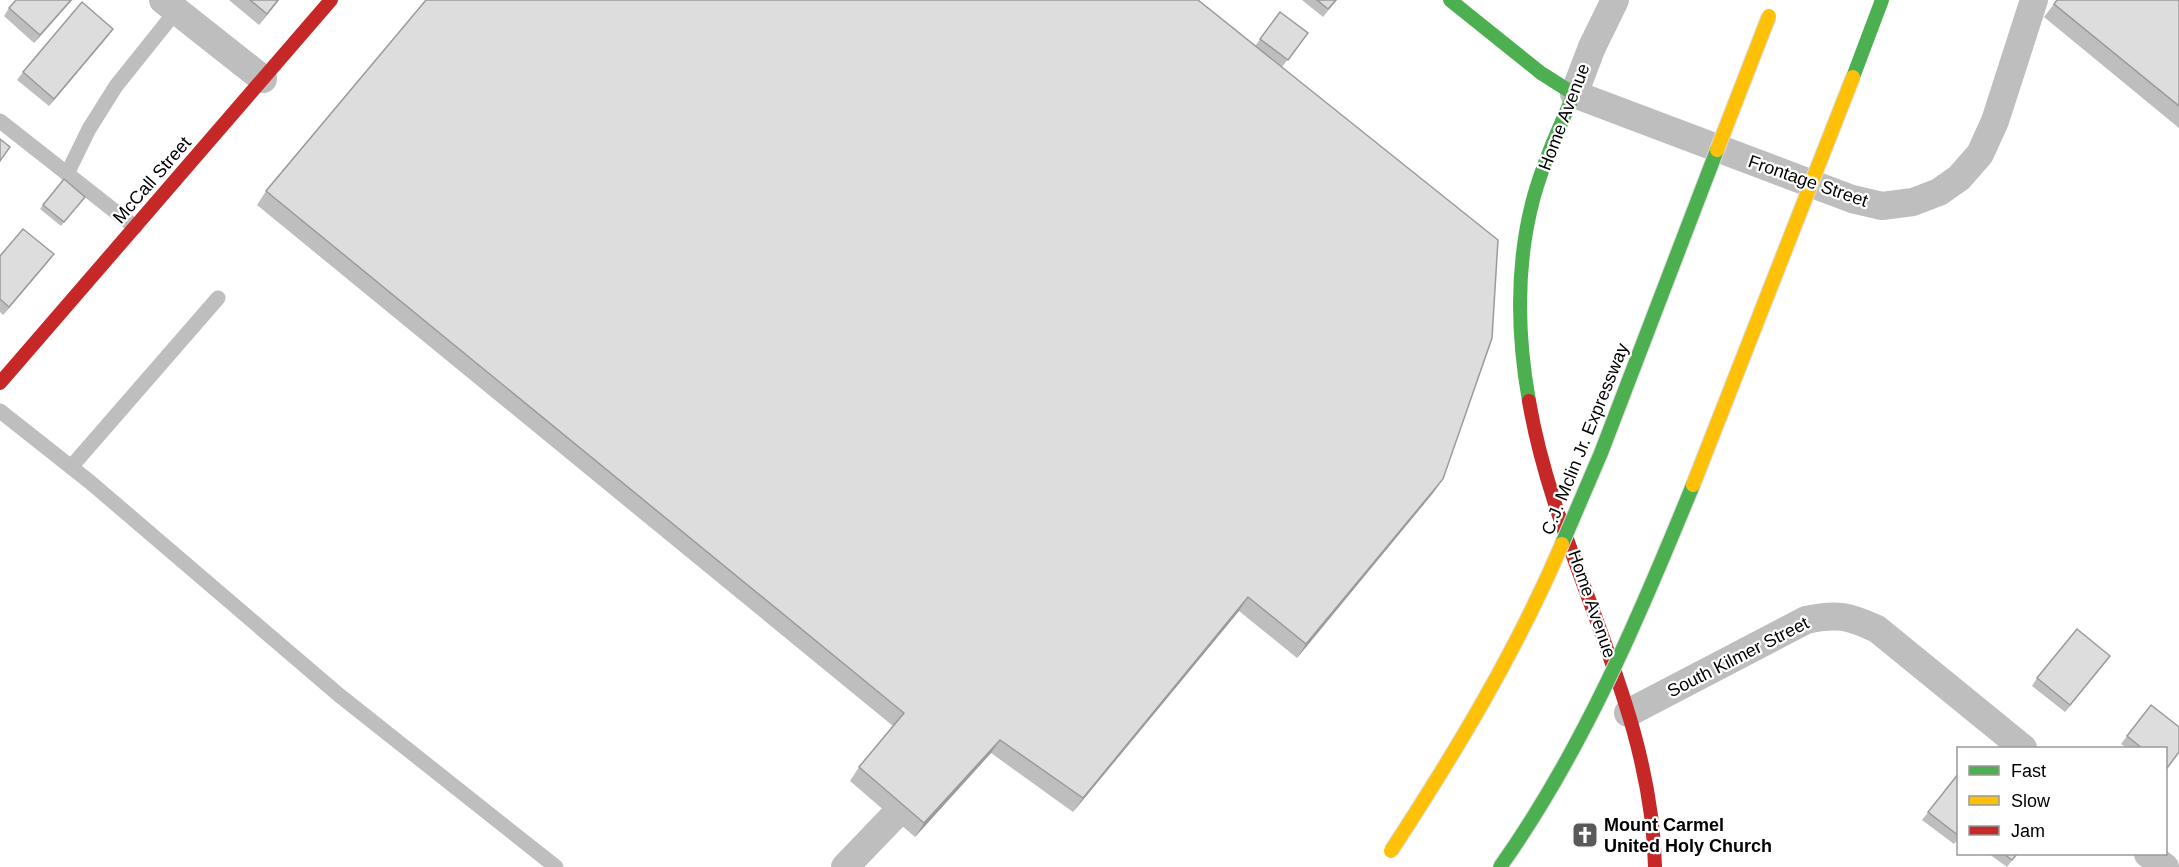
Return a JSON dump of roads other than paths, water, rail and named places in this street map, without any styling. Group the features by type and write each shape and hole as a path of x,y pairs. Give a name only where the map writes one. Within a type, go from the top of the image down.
{"main road":[{"name":"McCall Street","path":"1,379 331,0"},
{"path":"1450,0 1541,73 1574,94"},
{"name":"C.J. Mclin Jr. Expressway","path":"1388,855 1442,773 1496,680 1547,580 1601,453 1775,0"},
{"path":"1500,867 1525,832 1568,762 1652,586 1703,462 1882,0"},
{"name":"Home Avenue","path":"1574,94 1546,158 1530,213 1522,282 1523,356 1530,407 1547,473 1628,713 1648,784 1656,847 1655,867"}],"street":[{"name":"Home Avenue","path":"1574,94 1592,46 1615,0"},
{"name":"Frontage Street","path":"1574,94 1852,199 1882,206 1913,202 1939,192 1959,178 1980,154 1995,121 2034,0"},
{"path":"170,5 263,79"},
{"name":"South Kilmer Street","path":"1628,713 1806,620 1826,616 1853,618 1877,629 2022,747"},
{"path":"844,867 893,817"},
{"path":"2149,855 2165,867"}],"lane":[{"path":"67,174 89,129 170,5"},
{"path":"0,121 135,227"},
{"path":"71,467 218,298"},
{"path":"0,411 71,467 339,695 556,867"}],"place":[{"name":"Mount Carmel United Holy Church","path":"1585,835"}]}
